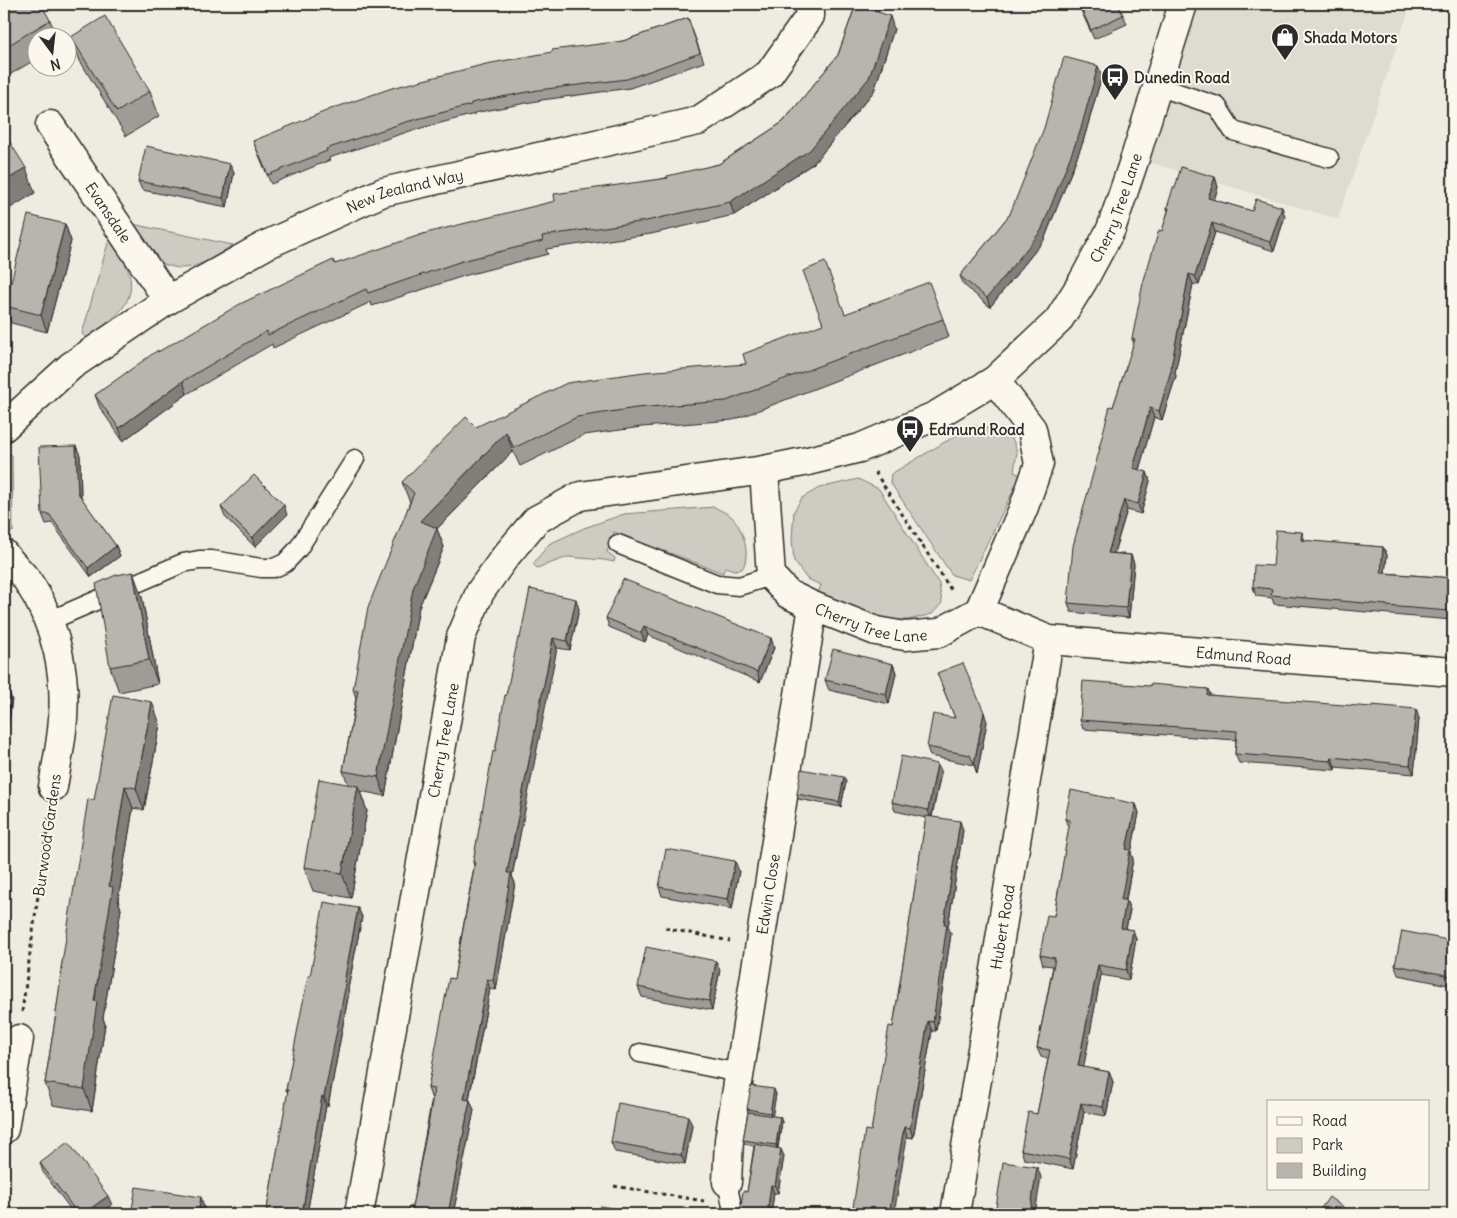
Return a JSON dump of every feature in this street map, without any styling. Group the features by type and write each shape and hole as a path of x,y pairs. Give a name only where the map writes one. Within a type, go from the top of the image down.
{"street":[{"name":"New Zealand Way","path":"4,427 71,366 168,300 266,245 383,192 698,122 769,74 810,16 810,4"},
{"name":"Cherry Tree Lane","path":"359,1214 461,637 480,592 505,557 536,520 580,496 764,470 860,448 935,416 995,380 1058,320 1083,281 1111,229 1183,4"},
{"name":"Evansdale","path":"50,125 168,300"},
{"path":"979,610 1024,507 1039,464 1032,429 995,380"},
{"path":"764,470 771,576"},
{"name":"Burwood Gardens","path":"4,554 26,580 47,615 60,655 64,694 62,730 53,787"},
{"name":"Cherry Tree Lane","path":"771,576 788,594 813,606 876,631 905,636 939,633 979,610"},
{"name":"Edwin Close","path":"730,1201 729,1140 813,606"},
{"name":"Edmund Road","path":"979,610 1050,640 1453,672"},
{"name":"Hubert Road","path":"955,1214 1050,640"},
{"path":"4,1130 18,1039"}],"lane":[{"path":"1157,86 1217,106 1233,130 1329,158"},
{"path":"49,621 183,563 212,560 262,568 274,568 285,563 298,549 355,459"},
{"path":"618,544 717,584 739,586 771,576"},
{"path":"640,1053 739,1073"}],"path":[{"path":"860,448 954,594 979,610"},
{"name":"Burwood Gardens","path":"18,1039 53,787"},
{"path":"665,928 759,946"},
{"path":"614,1186 730,1201"}],"shaded area":[{"path":"1183,4 1411,4 1338,219 1135,158"}],"green space":[{"path":"132,224 233,245 203,263 187,268 179,268 156,260"},
{"path":"110,236 127,267 130,291 122,309 87,338 82,334"},
{"path":"972,426 1001,429 1013,440 1017,452 1014,472 1021,475 969,580 952,575 890,482 891,474"},
{"path":"4,454 12,455 13,532 4,530"},
{"path":"858,479 879,489 939,584 942,603 932,614 908,620 877,618 818,593 821,585 807,579 794,561 792,539 794,511 802,498 819,488"},
{"path":"714,507 732,517 739,527 746,549 745,563 742,569 734,570 725,567 723,573 614,532 607,552 615,558 614,562 568,557 537,568 533,564 549,544 584,528 624,514"}],"building":[{"path":"4,4 41,4 50,20 37,28 28,28 28,33 4,48"},
{"path":"856,4 867,4 863,7 890,16 869,78 810,150 730,202 646,221 542,236 543,241 462,261 368,293 366,289 268,335 267,331 183,381 119,428 95,395 158,350 158,352 240,304 333,260 335,264 426,233 555,201 554,194 668,178 667,176 719,164 783,122 838,55"},
{"path":"1079,4 1118,4 1123,15 1091,30"},
{"path":"105,16 150,91 117,112 78,48 78,33"},
{"path":"688,18 700,53 627,79 538,90 471,103 471,105 406,122 326,149 327,151 268,175 253,141 331,109 392,88 486,64 552,52 552,50 623,41"},
{"path":"1064,57 1098,66 1080,132 1041,231 987,298 960,276 1010,214 1044,128"},
{"path":"4,133 26,168 4,182"},
{"path":"146,146 230,164 223,198 138,181"},
{"path":"1181,167 1215,177 1208,198 1252,211 1256,199 1282,207 1270,242 1212,223 1195,276 1189,274 1172,367 1159,411 1150,408 1133,468 1147,472 1138,504 1124,500 1108,553 1131,555 1126,608 1068,603 1073,546 1110,406 1113,407 1135,339 1132,339 1143,283 1159,230 1162,231 1169,208 1167,208"},
{"path":"28,215 65,224 41,315 5,306"},
{"path":"825,262 845,314 929,282 943,319 726,401 636,408 577,417 514,448 506,432 420,521 437,528 413,589 378,777 343,771 358,690 353,689 368,607 414,493 402,482 466,417 476,427 567,383 644,372 746,364 743,354 823,324 803,271"},
{"path":"76,446 78,493 116,546 88,568 49,514 42,514 39,447"},
{"path":"254,475 284,505 252,538 221,507"},
{"path":"1276,530 1302,532 1301,540 1383,547 1381,573 1453,578 1453,609 1449,608 1449,611 1271,595 1272,589 1253,587 1254,565 1273,566"},
{"path":"133,572 149,660 110,667 96,584 116,575"},
{"path":"623,579 771,638 757,672 644,626 641,633 606,618"},
{"path":"530,589 576,599 567,641 553,638 507,873 511,873 493,980 487,979 464,1099 470,1100 449,1209 446,1209 445,1214 407,1214 409,1207 412,1207 429,1120 434,1089 428,1088 449,978 454,979 493,751 495,752 505,695 518,638 520,638"},
{"path":"833,649 893,664 886,694 825,680"},
{"path":"963,663 984,712 974,764 970,755 927,747 933,714 955,718 937,673"},
{"path":"1083,681 1208,689 1207,695 1416,709 1410,765 1332,757 1331,761 1235,754 1237,731 1080,720"},
{"path":"113,695 152,702 136,788 125,786 109,886 113,887 94,1001 97,1002 84,1089 45,1083 88,799 94,800"},
{"path":"901,756 937,764 928,810 892,802"},
{"path":"801,769 844,777 839,802 797,794"},
{"path":"319,779 358,786 342,873 304,867"},
{"path":"1071,790 1136,804 1126,849 1130,850 1121,900 1126,900 1121,928 1133,930 1126,970 1098,965 1078,1066 1109,1072 1103,1107 1081,1103 1069,1159 1021,1150 1028,1112 1037,1114 1050,1050 1037,1048 1055,958 1040,955 1047,915 1054,916 1070,820 1065,819"},
{"path":"926,816 960,821 944,924 947,924 933,1022 928,1021 910,1128 904,1127 889,1214 852,1214 865,1130 871,1131 889,1026 893,1027"},
{"path":"666,849 735,861 728,899 659,887"},
{"path":"324,902 358,908 344,982 346,983 324,1097 322,1096 302,1214 266,1214 288,1090 286,1090"},
{"path":"1402,931 1453,941 1451,976 1395,965"},
{"path":"646,947 716,961 709,1001 638,987"},
{"path":"751,1086 774,1089 770,1113 747,1109"},
{"path":"618,1103 688,1116 681,1155 611,1142"},
{"path":"748,1112 780,1117 776,1145 743,1140"},
{"path":"1450,1121 1453,1121 1453,1152 1450,1152"},
{"path":"68,1142 108,1196 83,1214 78,1214 40,1163"},
{"path":"755,1144 781,1149 775,1186 771,1185 767,1214 740,1214 743,1191 747,1192"},
{"path":"1003,1162 1037,1167 1030,1214 995,1214"},
{"path":"136,1187 201,1197 198,1214 131,1214"},
{"path":"1329,1197 1352,1214 1317,1214"},
{"path":"600,1206 647,1214 599,1214"}],"place":[{"name":"Shada Motors","path":"1285,61"},
{"name":"Dunedin Road","path":"1115,101"},
{"name":"Edmund Road","path":"910,453"}]}
